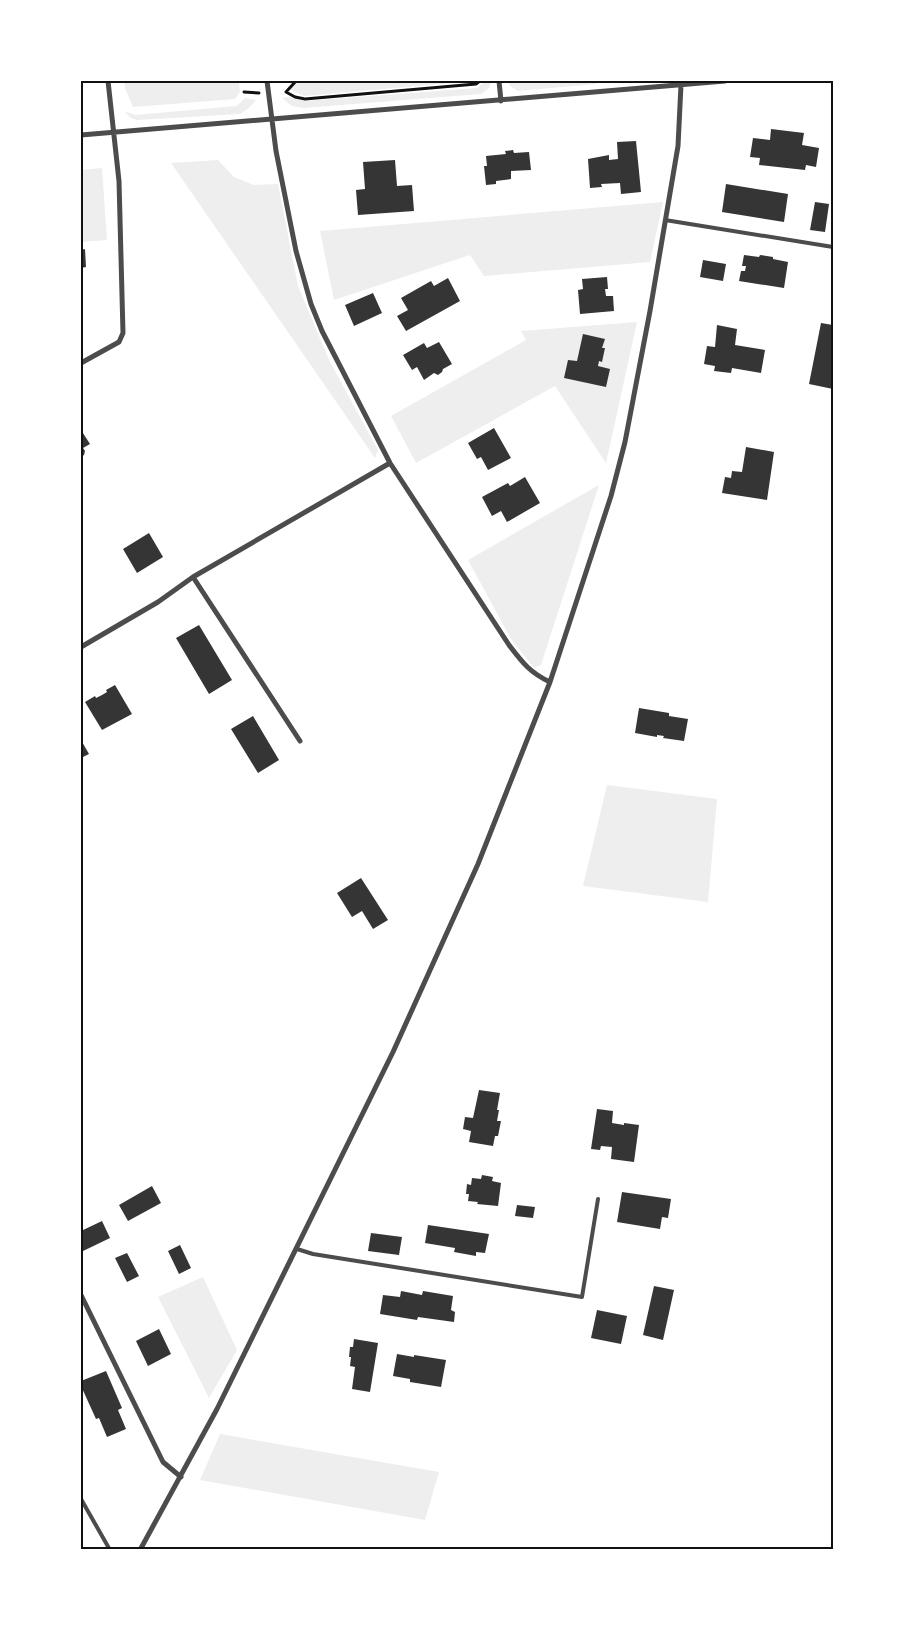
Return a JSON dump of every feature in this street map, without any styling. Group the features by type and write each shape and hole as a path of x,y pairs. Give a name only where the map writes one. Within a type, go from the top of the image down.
{"street":[{"path":"81,363 119,342 123,333 118,180 108,81"},
{"path":"267,81 271,120 296,251 311,304 336,362 376,434 390,464 509,645 532,672 550,682"},
{"path":"500,81 501,101"},
{"path":"81,135 725,81"},
{"path":"140,1550 217,1409 393,1052 478,864 550,682 619,467 666,220 678,146 681,85"},
{"path":"81,647 158,602 193,577 390,464"},
{"path":"193,577 300,741"},
{"path":"81,1295 163,1462 180,1476"}],"lane":[{"path":"666,220 833,247"},
{"path":"297,1249 313,1254 582,1297 598,1199"},
{"path":"81,1499 110,1550"}],"path":[{"path":"296,81 286,92 295,97 304,98 476,84 480,81"}],"shaded area":[{"path":"124,81 239,81 240,92 235,99 133,107"},
{"path":"298,81 475,81 304,96 290,89"},
{"path":"485,81 491,81 489,88 481,94 303,108 292,106 282,98 288,97 304,101 477,88"},
{"path":"508,81 523,83 596,81 596,84 518,91 510,86"},
{"path":"245,98 256,100 240,114 137,120 131,118 124,111 135,115 237,106"},
{"path":"218,160 234,177 254,185 278,184 298,286 330,362 378,450 375,458 171,163"},
{"path":"102,168 107,240 81,242 81,170"},
{"path":"663,202 650,262 484,276 470,255 334,300 320,231"},
{"path":"637,322 606,463 555,386 416,463 391,416 526,340 521,331"},
{"path":"599,485 541,665 534,668 511,639 468,560"},
{"path":"607,785 717,799 708,902 583,886"},
{"path":"203,1277 237,1350 209,1398 158,1297"},
{"path":"220,1434 439,1472 425,1520 200,1480"}],"building":[{"path":"771,129 804,133 802,145 819,148 816,167 806,165 805,170 759,165 760,158 750,157 753,138 770,140"},
{"path":"636,141 641,192 621,194 620,183 601,184 602,187 590,188 588,159 609,155 609,160 618,159 617,142"},
{"path":"513,150 514,153 529,152 531,170 511,171 511,179 496,181 496,184 486,185 484,166 487,166 486,156 506,154 505,151"},
{"path":"395,160 397,186 412,185 414,211 358,215 356,190 365,189 363,162"},
{"path":"726,184 788,194 784,222 722,212"},
{"path":"815,202 829,204 825,232 810,230"},
{"path":"85,249 86,267 81,268 81,250"},
{"path":"744,255 773,257 773,259 788,262 784,288 739,281 741,271 745,271 746,266 742,266"},
{"path":"703,260 726,264 723,281 700,277"},
{"path":"607,277 608,289 605,289 606,296 613,296 614,311 580,314 578,290 583,289 582,279"},
{"path":"448,278 460,301 406,331 397,316 408,310 401,298 431,281 434,286"},
{"path":"373,293 382,313 354,326 345,305"},
{"path":"821,323 833,325 833,389 809,384"},
{"path":"717,325 737,329 735,345 765,350 761,373 732,368 731,373 714,371 715,366 704,364 707,346 715,347"},
{"path":"583,334 605,339 602,348 605,348 602,362 599,361 598,366 610,369 606,387 564,378 568,360 577,361"},
{"path":"439,342 452,364 443,369 438,375 434,373 424,380 417,367 412,370 403,355 424,343 427,348"},
{"path":"494,428 511,458 488,470 481,457 477,459 468,443"},
{"path":"81,430 90,444 83,448 85,451 81,457"},
{"path":"746,447 774,452 767,500 722,493 725,477 731,478 732,471 742,472"},
{"path":"525,477 540,503 507,522 501,511 492,516 482,497 508,483 510,486"},
{"path":"149,533 163,557 137,573 123,549"},
{"path":"199,625 232,680 209,694 176,638"},
{"path":"115,685 132,714 102,730 85,702 95,696 96,698 102,695 107,692 106,690"},
{"path":"639,708 669,713 669,716 688,719 684,741 663,738 664,736 657,735 657,737 635,733"},
{"path":"253,716 279,760 258,773 231,729"},
{"path":"81,740 89,754 81,758"},
{"path":"361,878 388,920 373,929 362,911 352,917 337,893"},
{"path":"479,1090 500,1093 497,1121 501,1121 498,1136 495,1136 493,1146 469,1142 471,1131 463,1129 465,1117 473,1118"},
{"path":"597,1109 613,1111 612,1123 639,1125 634,1162 611,1159 612,1147 601,1146 600,1150 591,1149"},
{"path":"482,1175 493,1177 492,1181 501,1183 498,1206 468,1201 469,1194 466,1194 467,1184 471,1185 472,1178 481,1179"},
{"path":"152,1186 161,1203 128,1221 119,1205"},
{"path":"622,1192 671,1199 668,1218 662,1217 660,1229 617,1222"},
{"path":"517,1205 535,1207 533,1218 515,1216"},
{"path":"102,1221 110,1238 81,1252 81,1231"},
{"path":"428,1225 489,1234 485,1253 476,1252 476,1256 454,1252 455,1248 425,1243"},
{"path":"371,1233 402,1237 399,1255 368,1251"},
{"path":"180,1245 191,1268 179,1274 168,1251"},
{"path":"127,1253 139,1276 127,1282 115,1258"},
{"path":"654,1286 674,1290 663,1340 643,1335"},
{"path":"401,1291 422,1295 423,1291 453,1296 451,1310 455,1312 454,1322 418,1317 417,1320 380,1314 383,1295 400,1297"},
{"path":"597,1310 627,1316 621,1344 591,1338"},
{"path":"159,1329 171,1354 148,1366 136,1341"},
{"path":"354,1339 378,1343 370,1392 352,1389 355,1367 350,1366 351,1357 349,1357 350,1347 353,1347"},
{"path":"397,1354 446,1360 441,1387 410,1382 410,1379 393,1376"},
{"path":"106,1371 122,1408 118,1410 126,1429 107,1437 99,1418 96,1419 81,1386 81,1381"}]}
